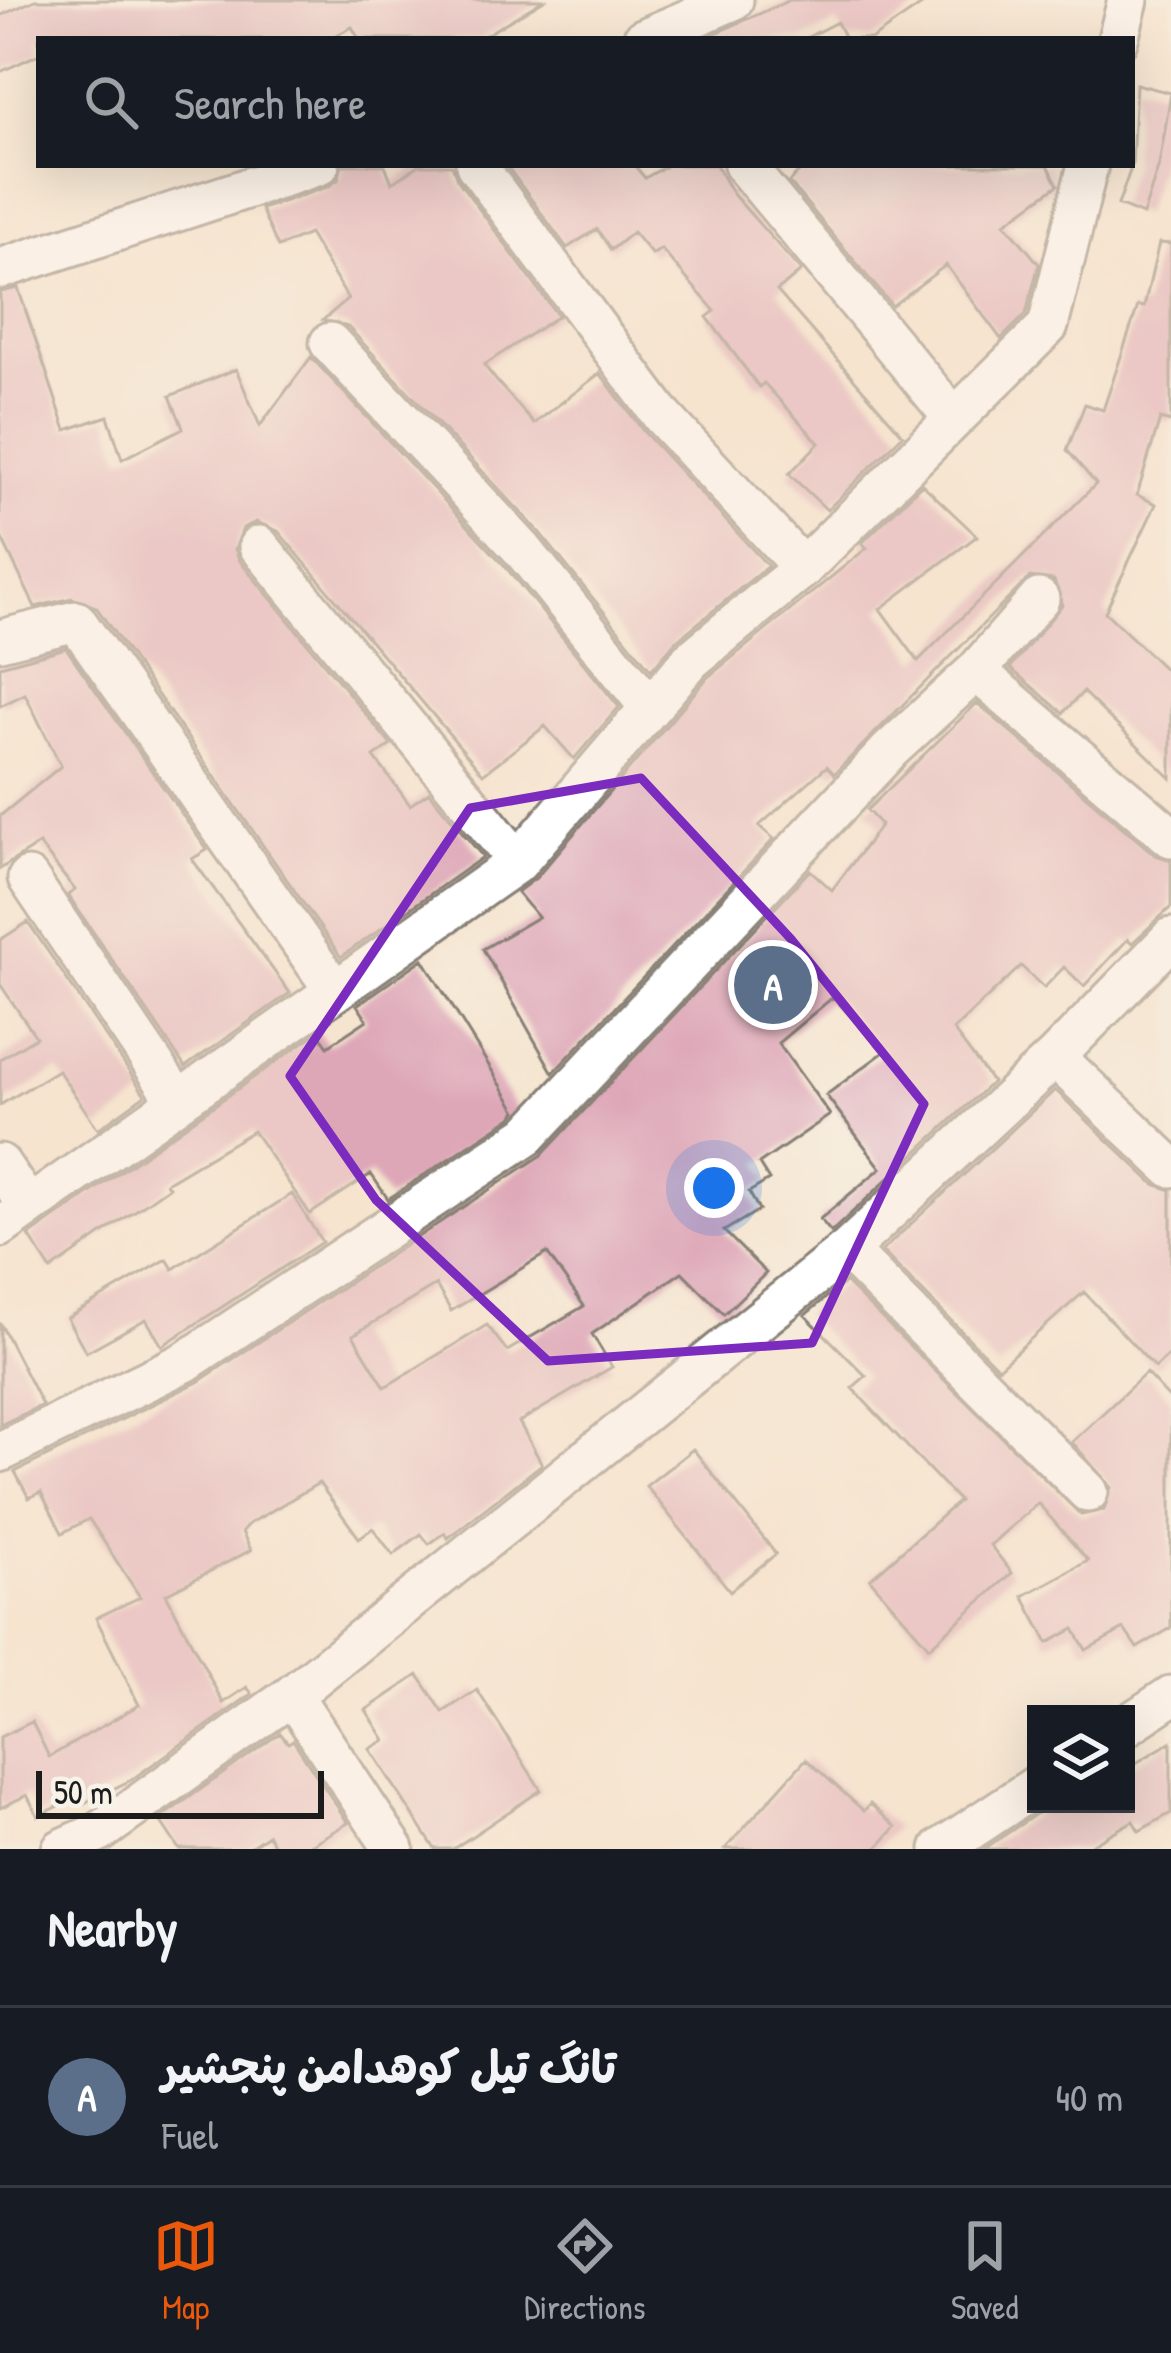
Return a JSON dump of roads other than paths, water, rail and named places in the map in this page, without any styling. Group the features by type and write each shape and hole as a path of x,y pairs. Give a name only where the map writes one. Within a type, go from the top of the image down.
{"street":[{"path":"650,36 733,0"},
{"path":"1119,36 1127,0"},
{"path":"0,269 310,168"},
{"path":"478,168 662,416 803,568"},
{"path":"746,168 952,416"},
{"path":"0,1164 14,1216 518,862 647,704 691,660 803,568 1048,326 1087,168"},
{"path":"330,343 522,549 647,704"},
{"path":"259,545 518,862"},
{"path":"0,1452 185,1362 528,1135 890,750 976,671 1039,599"},
{"path":"0,640 76,621 334,988"},
{"path":"976,671 1171,837"},
{"path":"28,878 177,1099"},
{"path":"62,1849 104,1840 848,1250 1055,1057 1171,938"},
{"path":"1055,1057 1171,1167"},
{"path":"848,1250 1088,1492"},
{"path":"292,1695 394,1849"},
{"path":"1135,1720 1171,1696"},
{"path":"941,1849 1027,1792"}],"place":[{"name":"تانگ تیل کوهدامن پنجشیر","path":"773,985"}]}
